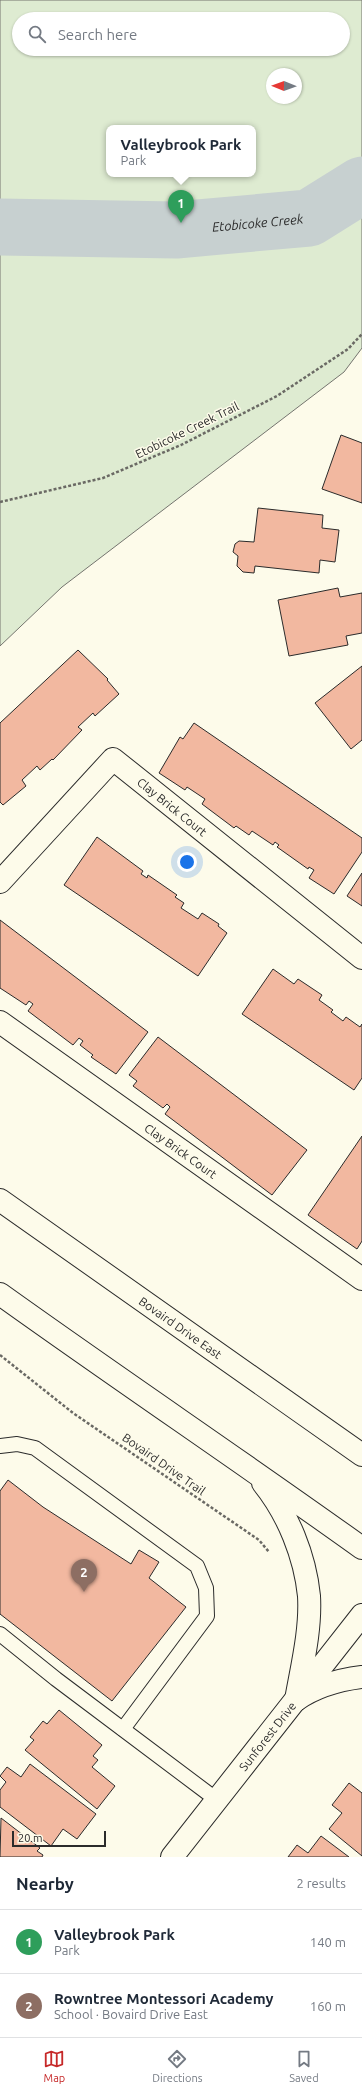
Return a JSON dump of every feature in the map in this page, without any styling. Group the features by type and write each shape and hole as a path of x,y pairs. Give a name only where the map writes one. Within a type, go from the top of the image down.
{"street":[{"name":"Clay Brick Court","path":"0,882 113,760 362,958"},
{"name":"Clay Brick Court","path":"0,1022 362,1279"},
{"name":"Bovaird Drive East","path":"0,1200 362,1455"},
{"path":"0,1294 100,1366 250,1467 362,1548"},
{"path":"250,1467 277,1501 294,1536 305,1572 309,1597 308,1630 296,1700"},
{"name":"Sunforest Drive","path":"172,1857 362,1615"},
{"path":"296,1700 313,1688 346,1679 362,1677"}],"lane":[{"path":"0,1446 17,1444 35,1448 197,1566 206,1588 207,1616 123,1729"},
{"path":"0,1634 217,1800"}],"path":[{"name":"Etobicoke Creek Trail","path":"0,502 103,478 181,445 277,396 348,349 362,334"},
{"name":"Bovaird Drive Trail","path":"0,1355 73,1412 259,1540 272,1556"}],"green space":[{"path":"0,0 362,0 362,348 344,372 62,587 0,646"}],"building":[{"path":"341,435 362,443 362,503 322,489"},
{"path":"258,508 323,515 322,528 339,530 335,562 320,560 319,573 255,566 254,573 243,572 237,566 238,556 233,552 235,544 239,541 254,542"},
{"path":"338,588 340,597 362,593 362,633 346,636 348,645 289,656 278,600"},
{"path":"78,650 108,679 107,680 119,694 95,716 93,713 78,727 82,730 53,760 52,759 40,770 37,766 22,780 26,786 3,805 0,802 0,723"},
{"path":"362,666 362,740 351,749 315,703"},
{"path":"194,723 362,838 362,852 334,894 309,878 314,870 309,867 308,869 277,847 279,845 275,842 273,845 252,831 249,835 236,826 234,828 202,804 205,799 187,787 185,790 159,773 180,737 183,739"},
{"path":"97,837 143,871 141,874 147,878 148,875 177,895 175,897 184,903 181,908 198,919 202,913 219,924 218,926 227,933 198,976 64,885"},
{"path":"362,873 362,906 347,896"},
{"path":"0,920 148,1032 116,1074 91,1057 93,1055 80,1045 83,1041 79,1038 73,1045 28,1011 33,1004 29,1001 26,1005 0,988"},
{"path":"273,969 294,984 298,979 322,995 319,1000 333,1010 331,1012 343,1021 346,1017 360,1027 362,1024 362,1078 354,1090 242,1014"},
{"path":"158,1037 307,1150 272,1195 165,1114 170,1107 167,1104 163,1108 133,1086 137,1081 129,1075"},
{"path":"362,1136 362,1241 357,1249 308,1215"},
{"path":"8,1480 43,1507 131,1564 139,1550 159,1562 149,1578 186,1607 112,1701 0,1614 0,1491"},
{"path":"59,1710 102,1745 93,1756 98,1760 92,1767 115,1786 97,1809 25,1750 34,1740 30,1737 43,1721 47,1724"},
{"path":"30,1764 96,1814 77,1839 63,1829 51,1846 0,1807 0,1790 6,1782 0,1776 7,1767 21,1777"},
{"path":"349,1783 362,1793 362,1856 329,1829 342,1813 332,1805"},
{"path":"1,1818 40,1848 37,1851 43,1855 42,1857 0,1857"},
{"path":"321,1836 349,1857 288,1857 297,1845 308,1853"}],"waterway":[{"name":"Etobicoke Creek","path":"0,227 176,230 309,218 362,185"}],"place":[{"name":"Valleybrook Park","path":"181,223"},
{"name":"Rowntree Montessori Academy","path":"84,1592"}]}
